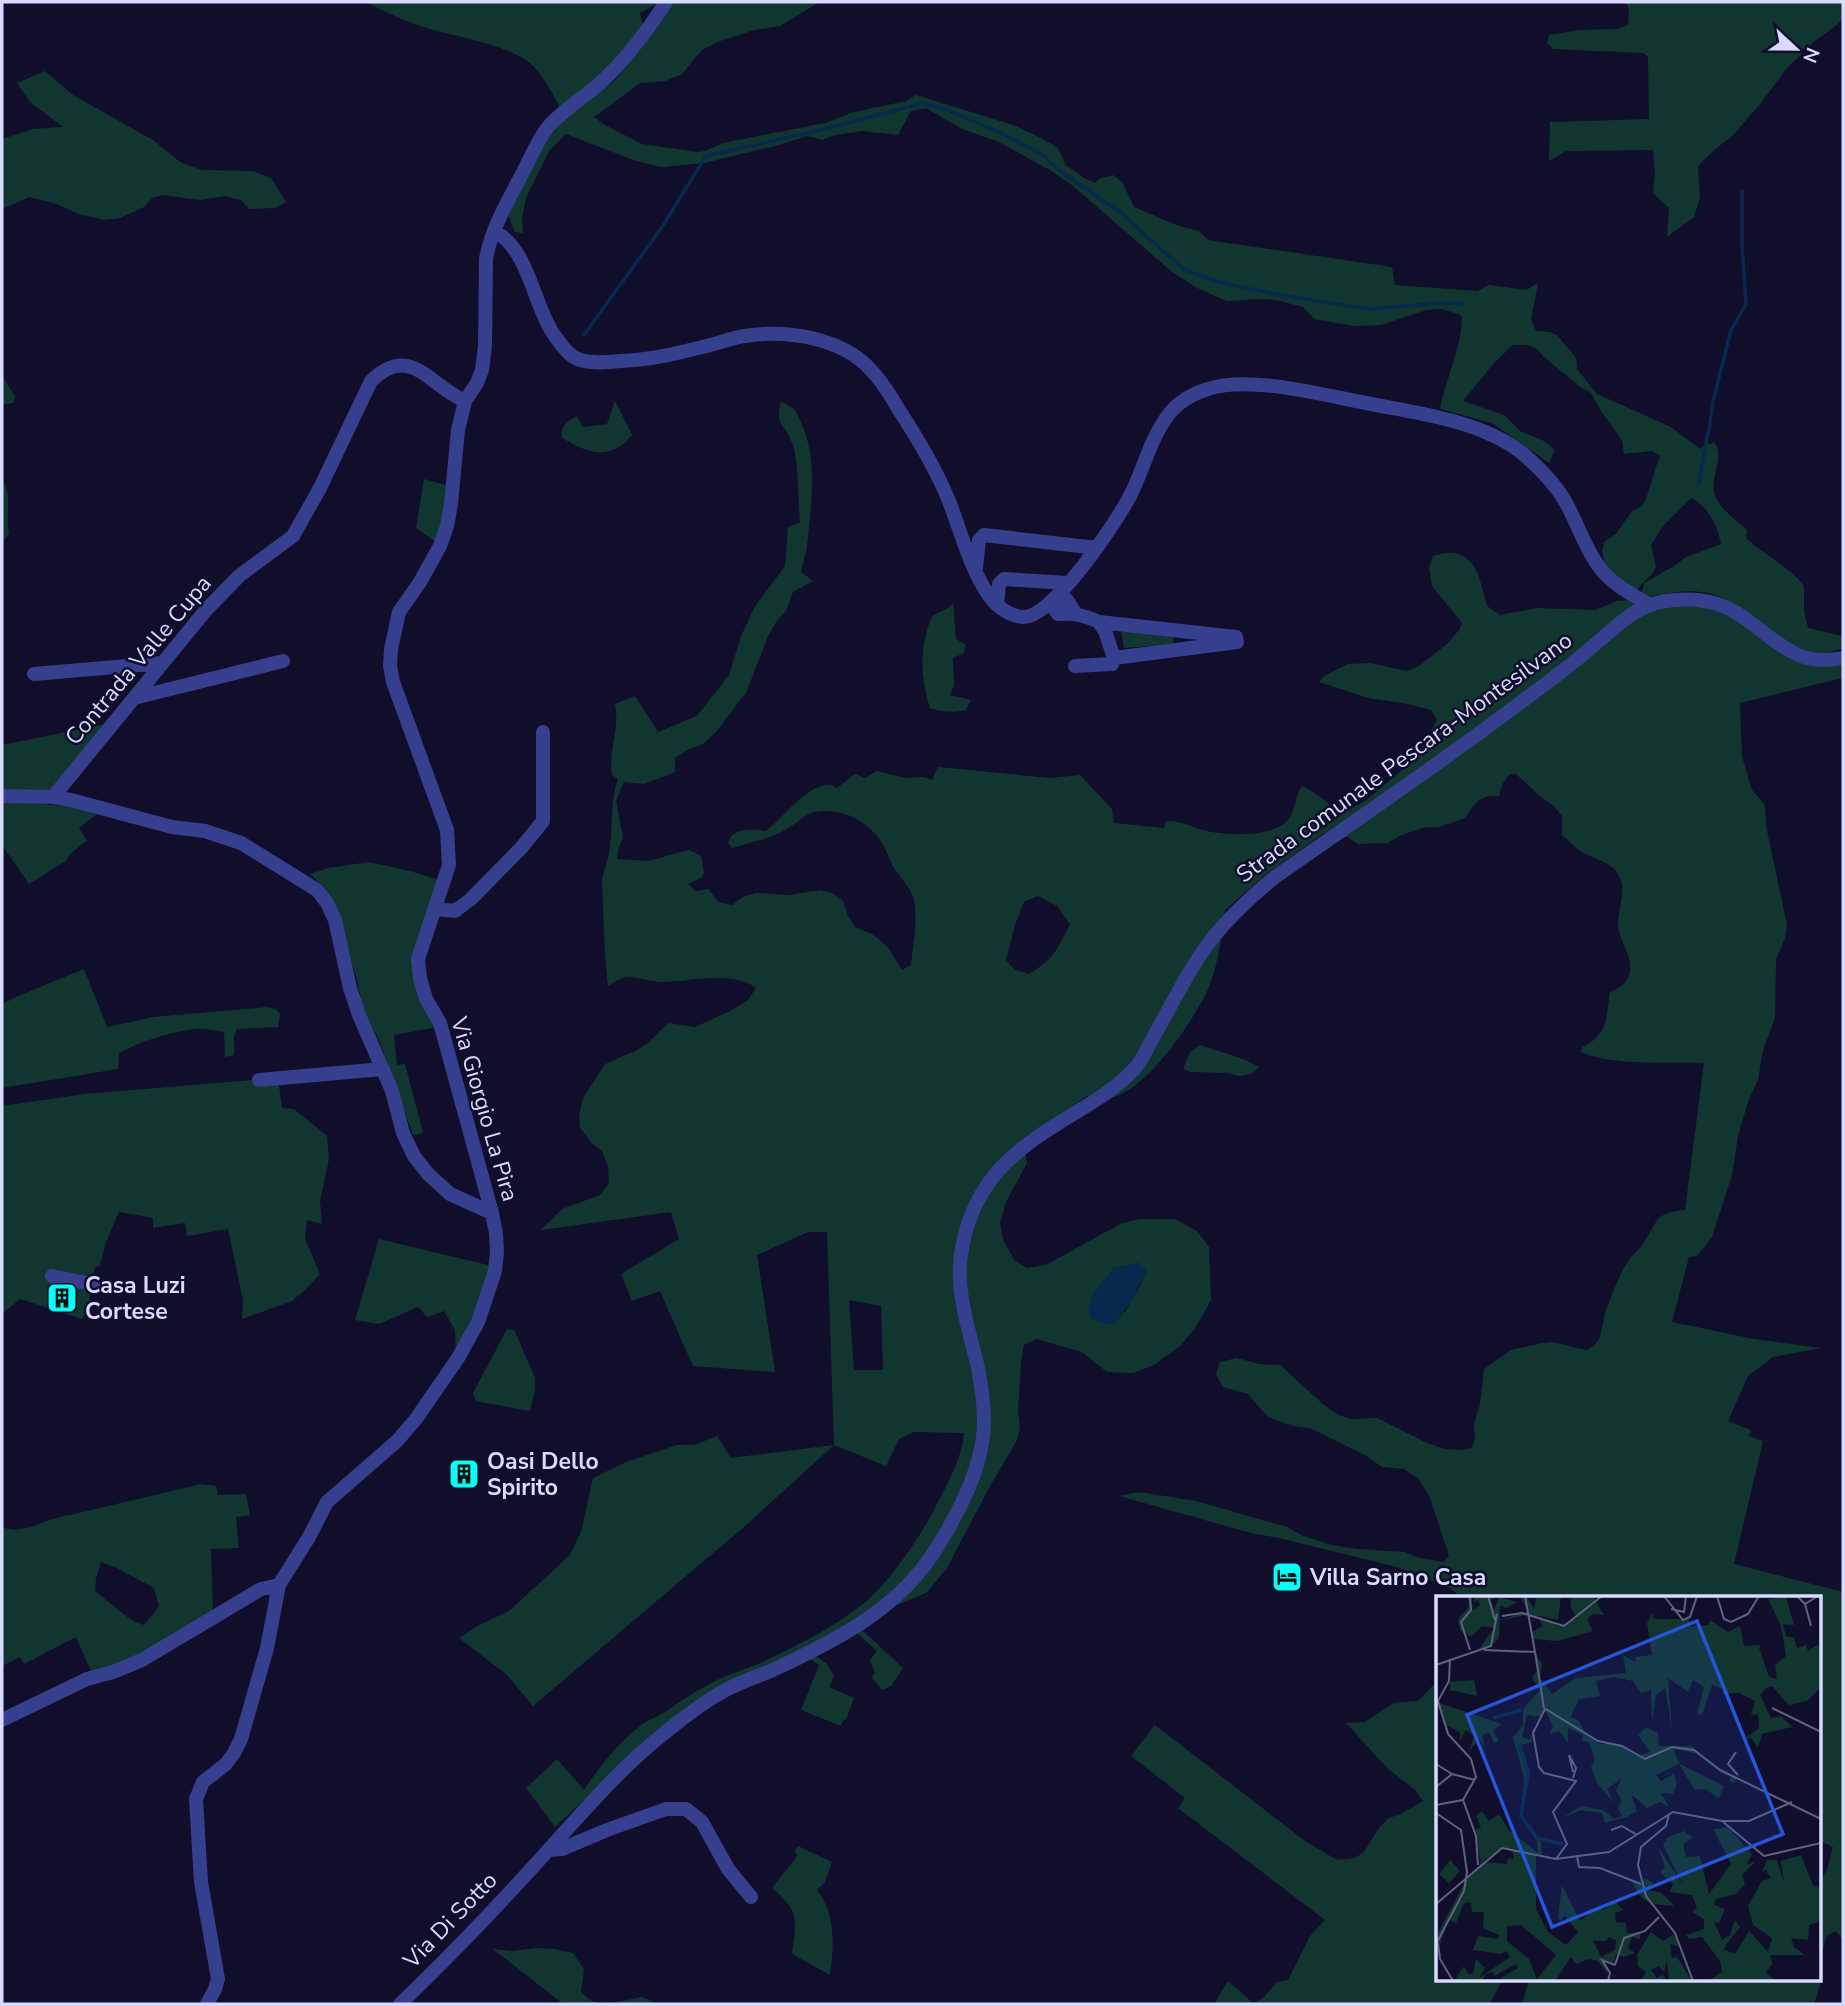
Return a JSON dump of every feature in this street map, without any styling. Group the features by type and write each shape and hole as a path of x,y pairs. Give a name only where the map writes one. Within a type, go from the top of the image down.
{"street":[{"name":"Via Giorgio La Pira","path":"279,1585 327,1502 397,1441 421,1412 458,1358 478,1322 495,1271 497,1252 492,1213 440,1023 426,999 420,978 418,959 449,865 447,830 393,682 391,649 399,612 420,582 447,526 458,430 465,401 482,370 488,245 547,128 623,61 644,36 666,2"},
{"path":"494,231 505,237 517,251 552,333 568,353 579,359 593,362 658,358 744,336 770,334 831,343 855,354 871,370 920,442 948,498 975,570 991,599 1016,616 1037,614 1097,548 1124,508 1162,424 1179,402 1220,385 1257,384 1455,421 1507,442 1526,456 1564,499 1583,541 1605,573 1620,588 1650,605"},
{"name":"Contrada Valle Cupa","path":"53,797 205,610 239,576 293,536 320,488 371,381 394,365 407,365 418,369 465,401"},
{"path":"975,570 979,540 984,536 1097,548"},
{"path":"997,605 999,584 1004,579 1067,583"},
{"name":"Strada comunale Pescara-Montesilvano","path":"533,1867 628,1763 668,1729 718,1694 847,1633 896,1598 935,1552 962,1502 977,1463 984,1434 980,1383 960,1281 960,1262 967,1224 976,1201 992,1176 1015,1153 1115,1088 1139,1064 1200,955 1227,920 1249,899 1275,877 1475,736 1625,619 1650,605 1673,600 1706,601 1740,615 1776,643 1798,655 1821,661 1843,658"},
{"path":"1049,602 1058,614 1075,613 1099,622 1236,637 1237,642 1114,658"},
{"path":"1075,666 1112,664 1114,658 1099,622"},
{"path":"134,698 283,661"},
{"path":"34,674 162,663"},
{"path":"436,909 456,911 471,899 543,821 542,732"},
{"path":"64,786 71,800"},
{"path":"2,796 71,800 172,827 205,831 241,843 317,890 335,920 356,1006 392,1091 403,1133 414,1156 428,1174 450,1194 492,1213"},
{"path":"259,1080 383,1069"},
{"path":"52,1276 96,1285"},
{"path":"2,1720 87,1679 142,1660 261,1589 279,1585 267,1648 241,1739 226,1764 203,1782 197,1799 201,1882 218,1979 207,2004"},
{"path":"548,1850 562,1849 666,1809 686,1808 702,1822 727,1868 751,1897"},
{"name":"Via Di Sotto","path":"400,2004 468,1937 533,1867"}],"green space":[{"path":"366,2 661,2 640,13 644,29 626,54 561,109 539,73 526,60 486,43 397,17"},
{"path":"671,2 820,2 780,26 754,30 717,42 702,50 682,74 665,81 640,83 593,116 642,144 705,151 723,143 825,123 851,113 906,101 916,95 1016,126 1043,139 1058,148 1066,165 1084,178 1095,183 1101,178 1113,175 1122,182 1134,207 1179,226 1199,231 1208,240 1392,267 1395,285 1477,291 1489,285 1526,290 1538,283 1531,320 1536,331 1557,335 1576,358 1577,369 1597,394 1671,427 1700,449 1706,444 1715,443 1718,454 1714,492 1719,503 1747,530 1746,538 1791,572 1804,586 1804,611 1808,628 1843,636 1843,648 1822,653 1793,645 1741,608 1712,594 1688,591 1647,597 1641,595 1644,583 1686,557 1721,544 1711,517 1691,498 1664,525 1651,545 1656,566 1653,573 1634,592 1625,585 1605,564 1602,551 1604,542 1616,534 1632,511 1645,502 1660,455 1651,451 1624,454 1622,440 1591,393 1580,387 1537,349 1527,345 1513,345 1494,363 1463,401 1504,415 1520,431 1544,441 1555,450 1549,463 1492,423 1440,409 1459,341 1462,317 1459,314 1441,309 1426,310 1381,325 1353,326 1314,319 1303,307 1276,300 1227,301 1197,288 1171,271 1073,186 1050,170 997,141 962,129 926,108 911,111 898,135 862,131 822,140 807,136 704,163 662,167 636,161 566,134 549,151 526,198 522,218 523,233 515,232 508,215 544,142 568,115 614,81 643,47"},
{"path":"1626,2 1843,2 1843,17 1838,24 1815,41 1786,69 1733,135 1698,166 1700,198 1694,217 1667,237 1669,208 1653,193 1653,150 1566,151 1549,161 1550,121 1649,119 1648,57 1643,53 1553,49 1547,43 1549,35 1579,30 1618,29 1628,25 1629,11"},
{"path":"45,71 73,95 153,140 180,162 202,170 252,171 271,178 286,202 275,208 249,209 241,200 225,196 200,200 162,195 152,198 144,207 120,218 105,220 29,197 2,209 2,139 33,129 63,127 30,102 17,83"},
{"path":"2,375 15,397 13,403 2,404"},
{"path":"615,401 632,435 616,449 607,452 590,451 562,438 565,424 577,416 583,427 607,424"},
{"path":"781,402 795,410 810,451 812,498 807,546 801,572 813,581 793,592 786,611 768,636 746,693 716,732 703,744 675,758 675,772 644,784 624,782 616,800 623,838 617,859 648,861 689,850 701,856 704,873 701,878 688,884 696,891 709,889 718,902 732,905 743,897 756,893 789,895 820,890 832,893 843,901 855,927 872,934 887,946 902,970 911,965 915,924 914,900 880,840 868,827 846,814 816,811 784,830 732,848 728,843 734,834 744,830 766,831 810,792 829,785 837,788 855,774 865,778 877,771 905,778 923,777 932,780 938,767 1050,778 1080,775 1112,809 1114,823 1164,828 1166,821 1171,821 1223,834 1259,833 1280,827 1287,821 1302,786 1341,814 1365,801 1408,765 1419,753 1437,720 1431,710 1368,698 1319,682 1324,676 1348,664 1370,663 1407,671 1419,666 1447,644 1462,623 1432,586 1429,568 1433,556 1447,553 1466,558 1477,573 1487,606 1500,615 1537,608 1595,610 1617,601 1634,600 1713,607 1732,616 1778,650 1843,662 1843,678 1740,703 1742,757 1752,790 1765,805 1766,826 1787,925 1776,960 1775,1018 1763,1050 1758,1080 1738,1136 1732,1175 1712,1237 1697,1256 1689,1257 1672,1322 1754,1339 1821,1348 1773,1357 1748,1376 1728,1421 1751,1430 1749,1436 1763,1441 1734,1564 1843,1592 1843,1940 1836,1931 1828,1935 1820,1964 1820,1880 1827,1870 1833,1847 1821,1841 1820,1837 1820,1596 1460,1596 1450,1588 1397,1567 1251,1533 1119,1496 1139,1492 1196,1501 1287,1527 1303,1536 1332,1545 1405,1552 1443,1562 1449,1556 1430,1498 1419,1479 1404,1469 1382,1467 1365,1455 1310,1428 1293,1426 1268,1417 1248,1394 1223,1387 1216,1374 1220,1362 1237,1358 1259,1364 1280,1365 1339,1415 1352,1419 1377,1418 1444,1449 1472,1448 1484,1369 1511,1350 1543,1343 1552,1342 1587,1350 1592,1347 1600,1337 1608,1304 1627,1262 1659,1218 1685,1210 1704,1063 1625,1061 1581,1052 1582,1047 1602,1031 1610,992 1622,985 1629,975 1630,962 1618,923 1622,884 1612,867 1579,850 1562,835 1562,816 1516,774 1510,774 1503,783 1499,796 1482,798 1465,818 1439,827 1422,828 1387,843 1358,844 1347,837 1324,833 1265,875 1225,910 1218,956 1204,998 1183,1032 1156,1066 1128,1091 1111,1098 1087,1096 1023,1141 1027,1163 1006,1202 1000,1223 1003,1239 1014,1260 1027,1268 1046,1265 1122,1223 1141,1219 1175,1219 1197,1231 1209,1247 1211,1300 1196,1327 1180,1346 1154,1365 1133,1373 1107,1372 1082,1352 1036,1339 1024,1345 1018,1411 1020,1428 1016,1442 947,1568 926,1593 890,1608 870,1612 645,1743 555,1827 526,1788 557,1759 584,1790 609,1756 643,1724 717,1680 761,1663 804,1641 863,1604 902,1561 919,1535 952,1474 963,1443 964,1433 914,1432 899,1439 886,1466 834,1445 827,1232 808,1232 757,1255 775,1372 693,1366 660,1291 632,1301 621,1274 679,1239 671,1212 541,1230 562,1209 600,1195 609,1184 608,1166 602,1151 580,1128 579,1116 583,1098 605,1064 647,1044 668,1023 695,1027 732,1010 748,1000 756,988 735,979 723,978 661,982 628,977 608,986 602,880 609,851 618,779 612,775 611,766 616,722 615,704 635,696 658,732 697,716 729,675 741,636 755,606 785,566 788,527 800,522 794,450 779,415","holes":["1038,896 1057,906 1070,924 1062,941 1044,964 1029,974 1015,970 1006,960 1024,902","1139,1263 1146,1271 1125,1312 1092,1297 1114,1268","849,1300 881,1306 883,1370 854,1370"]},
{"path":"2,479 8,499 9,534 2,543"},
{"path":"424,479 449,486 437,543 416,528"},
{"path":"953,603 956,639 966,645 964,653 953,658 954,685 950,695 971,700 966,710 948,712 930,708 922,662 932,616"},
{"path":"1121,631 1173,637 1173,644 1124,648"},
{"path":"106,724 55,787 44,792 2,791 2,745"},
{"path":"2,800 102,810 79,828 87,841 66,861 29,884 2,845"},
{"path":"369,862 442,881 416,959 438,1027 394,1035 397,1065 405,1064 423,1133 413,1135 379,1040 364,1012 356,976 324,887 310,874"},
{"path":"84,969 107,1027 154,1017 267,1007 276,1009 280,1014 278,1027 237,1029 234,1036 234,1055 225,1057 224,1032 196,1029 156,1038 119,1053 118,1069 2,1088 2,1004"},
{"path":"1200,1045 1259,1067 1251,1074 1239,1076 1183,1069 1190,1052"},
{"path":"278,1078 282,1108 294,1109 327,1136 329,1159 320,1201 322,1224 307,1220 305,1239 320,1274 292,1301 242,1319 243,1300 228,1229 187,1236 185,1223 153,1228 153,1218 119,1212 106,1242 100,1266 95,1267 88,1310 82,1319 20,1299 2,1314 2,1106 85,1094"},
{"path":"379,1239 492,1266 480,1309 456,1353 455,1330 444,1311 427,1317 418,1307 379,1324 355,1320"},
{"path":"507,1329 514,1330 535,1378 530,1411 476,1401 473,1393"},
{"path":"717,1436 731,1458 834,1445 745,1526 533,1706 507,1675 459,1638 509,1611 570,1555 581,1532 593,1478 626,1462 677,1445 694,1445"},
{"path":"201,1484 216,1486 218,1495 246,1494 250,1515 236,1517 239,1548 211,1549 213,1615 148,1652 92,1673 76,1637 24,1664 20,1657 2,1666 2,1527 20,1529","holes":["101,1562 154,1588 159,1606 144,1625 131,1620 95,1591"]},
{"path":"862,1630 903,1668 891,1686 882,1690 872,1678 875,1673 870,1660 877,1651 857,1633"},
{"path":"816,1656 827,1664 834,1676 829,1687 854,1698 841,1726 801,1710 819,1665 810,1659"},
{"path":"1436,1682 1436,1982 1501,1982 1490,2004 1214,2004 1228,1981 1253,2003 1263,1998 1277,1982 1288,1980 1310,1936 1325,1920 1178,1808 1185,1798 1131,1756 1155,1725 1305,1841 1337,1860 1355,1858 1364,1852 1379,1828 1389,1818 1423,1801 1415,1790 1387,1768 1346,1723 1365,1722 1393,1703 1418,1701"},
{"path":"798,1846 832,1862 825,1882 817,1890 831,1920 833,1942 830,1975 792,1954 795,1924 792,1910 772,1888 798,1855 794,1852"},
{"path":"536,1948 573,1953 584,1969 581,1992 600,2004 563,2004 493,1949 513,1951"},
{"path":"1820,1976 1821,1982 1814,2004 1522,2004 1528,1982 1820,1982"},
{"path":"642,1997 658,2004 608,2004"}],"water":[{"path":"1139,1263 1146,1271 1132,1300 1115,1324 1105,1324 1090,1318 1093,1297 1114,1268"}],"waterway":[{"path":"584,335 662,227 706,156 923,103 997,131 1041,154 1060,171 1120,212 1183,269 1222,283 1369,309 1441,303 1463,304"},
{"path":"1709,429 1713,401 1731,330 1746,304 1742,191"},
{"path":"1699,483 1708,432"}],"place":[{"name":"Casa Luzi Cortese","path":"62,1298"},
{"name":"Oasi Dello Spirito","path":"464,1474"},
{"name":"Villa Sarno Casa","path":"1287,1577"}]}
